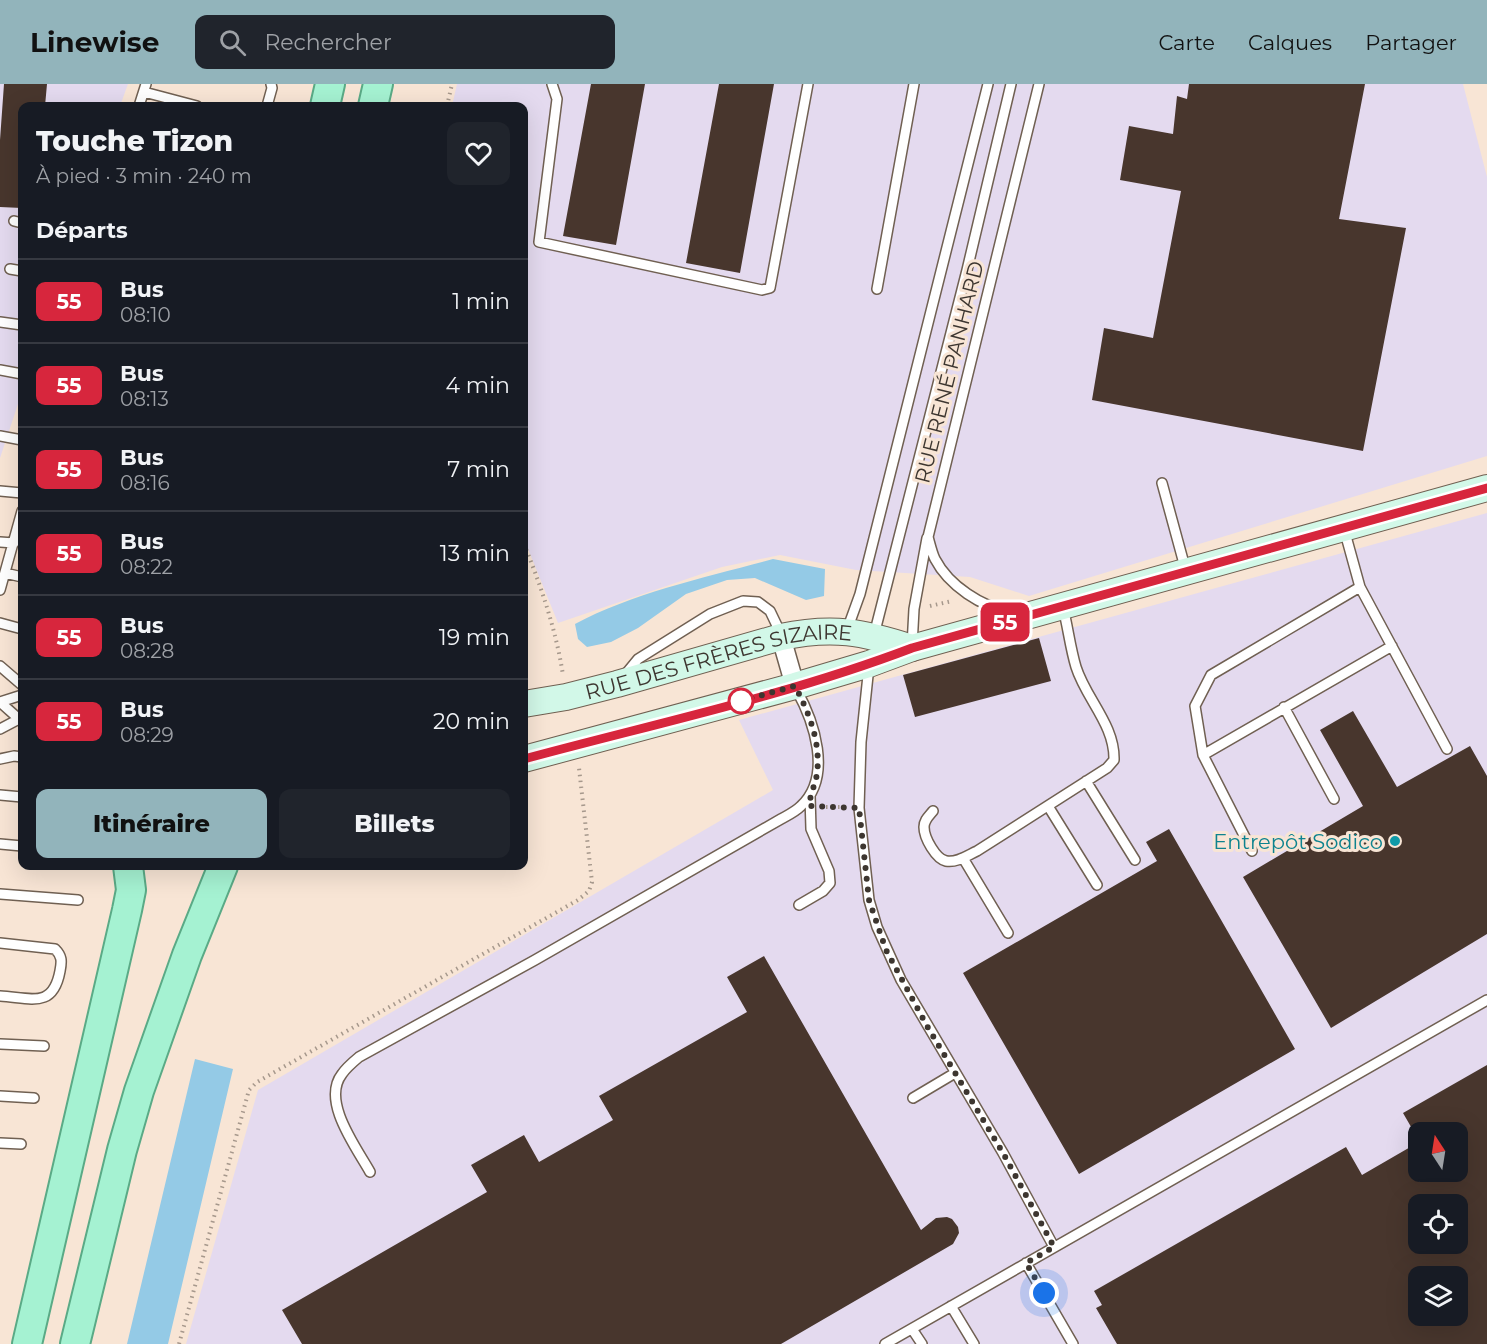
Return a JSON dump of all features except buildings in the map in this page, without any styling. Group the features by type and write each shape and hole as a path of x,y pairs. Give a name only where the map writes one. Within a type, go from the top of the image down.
{"main road":[{"path":"326,102 330,84"},
{"path":"374,102 378,84"},
{"path":"27,1344 127,910 131,890 128,870"},
{"path":"75,1344 122,1150 139,1091 187,955 221,870"}],"street":[{"path":"912,648 1487,488"},
{"name":"RUE DES FRÈRES SIZAIRE","path":"528,704 617,684 810,631 846,631 872,650"},
{"path":"782,637 795,686"},
{"name":"RUE DES FRÈRES SIZAIRE","path":"528,758 795,686 872,650 912,648"}],"lane":[{"path":"268,102 271,84"},
{"path":"552,84 558,99 539,242 762,290 770,288 808,84"},
{"path":"877,289 914,84"},
{"name":"RUE RENÉ PANHARD","path":"846,631 860,594 988,84"},
{"path":"1011,84 872,650 861,742 859,808 869,900 877,927 901,980 1003,1153 1054,1247"},
{"name":"RUE RENÉ PANHARD","path":"912,648 914,609 927,537 1040,84"},
{"path":"145,88 185,102"},
{"path":"10,269 18,270"},
{"path":"0,322 18,324"},
{"path":"0,370 18,373"},
{"path":"0,436 18,439"},
{"path":"1162,483 1186,571"},
{"path":"0,491 18,493"},
{"path":"1343,527 1360,587 1447,749"},
{"path":"0,590 18,533"},
{"path":"927,537 936,560 951,580 972,597 997,610 1027,616"},
{"path":"0,542 14,543"},
{"path":"5,573 18,577"},
{"path":"1252,851 1203,755 1195,706 1211,675 1360,587"},
{"path":"617,684 638,659 710,614 742,601 758,602 770,611 782,637"},
{"path":"933,811 926,820 924,828 939,858 949,861 963,858 1107,768 1114,760 1114,749 1099,711 1076,668 1062,605"},
{"path":"0,623 18,628"},
{"path":"1203,755 1392,646"},
{"path":"0,666 18,682"},
{"path":"795,686 810,715 815,734 817,775 810,794 811,829 829,871 830,883 823,891 799,905"},
{"path":"0,702 18,695"},
{"path":"0,702 18,717"},
{"path":"1284,707 1334,799"},
{"path":"0,729 18,720"},
{"path":"0,759 18,756"},
{"path":"1086,781 1135,860"},
{"path":"370,1172 339,1115 335,1096 340,1075 359,1057 535,960 781,819 801,806 810,794"},
{"path":"0,795 18,796"},
{"path":"1048,806 1097,885"},
{"path":"0,844 18,846"},
{"path":"963,858 1008,933"},
{"path":"0,894 78,900"},
{"path":"0,944 55,949 61,955 62,963 57,987 50,995 42,999 0,996"},
{"path":"885,1344 1487,1000"},
{"path":"0,1044 44,1046"},
{"path":"913,1098 955,1073"},
{"path":"0,1096 34,1098"},
{"path":"0,1143 21,1144"},
{"path":"1026,1263 1073,1344"},
{"path":"951,1306 974,1344"},
{"path":"912,1329 922,1344"}],"path":[{"path":"448,102 452,84"},
{"path":"528,554 540,582 557,643 566,697"},
{"path":"179,1344 249,1090 257,1082 568,906 589,891 592,882 576,745"},
{"path":"809,806 859,808"}],"shaded area":[{"path":"0,84 128,84 121,102 18,102 18,404 0,458"},
{"path":"457,84 1463,84 1487,177 1487,456 1029,596 970,577 856,570 780,555 722,567 558,623 528,549 528,102 453,102"},
{"path":"1487,513 1487,1344 186,1344 258,1090 773,790 739,720"}],"water":[{"path":"773,559 825,569 824,596 806,600 755,578 727,580 686,594 638,628 611,642 587,647 578,639 575,624 621,603 672,586"},
{"path":"195,1059 233,1069 168,1344 127,1344"}],"bus line":[{"name":"55","path":"528,758 795,686 869,664 912,648 1062,605 1476,489 1487,488"}],"place":[{"name":"Entrepôt Sodico","path":"1395,841"}],"route":[{"path":"741,701 795,686 810,715 815,734 817,775 810,794 809,806 859,808 869,900 886,950 927,1026 1003,1153 1054,1247 1026,1263 1044,1293"}]}
